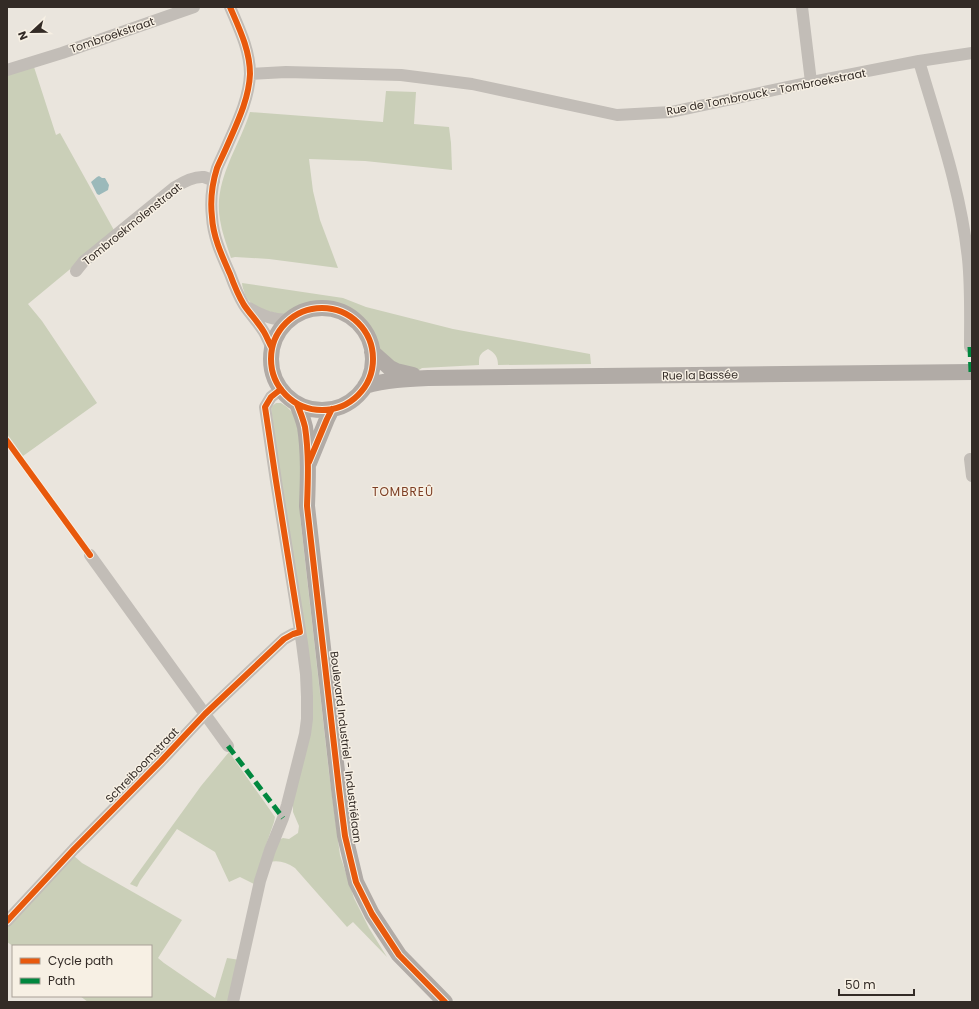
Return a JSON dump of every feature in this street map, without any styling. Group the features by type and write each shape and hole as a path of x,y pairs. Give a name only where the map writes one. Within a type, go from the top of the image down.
{"main road":[{"path":"328,308 341,312 362,328 368,338 372,352 371,371 365,386 353,400 332,409 318,410 297,404 286,396 272,372 271,360 272,348 278,332 289,320 301,312 328,308"},
{"name":"Rue la Bassée","path":"372,352 390,368 396,371 428,378"},
{"name":"Rue la Bassée","path":"365,386 395,380 428,378 972,372"},
{"name":"Boulevard Industriel - Industriélaan","path":"297,404 305,428 308,464 307,506 338,781 345,836 356,882 372,914 399,955 445,1002"},
{"name":"Boulevard Industriel - Industriélaan","path":"308,464 332,409"}],"street":[{"name":"Tombroekstraat","path":"7,70 62,53 194,7"},
{"path":"230,7 242,34 248,53 250,74 248,92 244,106 218,167 214,181 211,203 212,225 222,256 238,294 244,305 264,332 272,348"},
{"path":"802,7 811,82"},
{"name":"Rue de Tombrouck - Tombroekstraat","path":"250,74 286,72 409,76 472,84 617,115 671,112 811,82 919,61 972,53"},
{"path":"919,61 954,181 963,225 968,259 970,347"},
{"name":"Tombroekmolenstraat","path":"76,272 84,261 175,187 185,181 196,178 204,177 214,181"},
{"path":"244,305 262,316 274,319 289,320"},
{"path":"234,1002 260,881 287,805 305,734 307,697 306,674 265,407 271,397 281,389"},
{"path":"970,459 972,476"},
{"path":"90,555 228,746"},
{"name":"Schreiboomstraat","path":"7,921 74,849 205,714 284,639 300,632"}],"green space":[{"path":"34,67 56,135 60,133 115,232 28,304 42,321 97,403 23,456 7,434 7,74"},
{"path":"386,91 416,92 414,124 449,127 452,170 365,161 309,159 313,191 320,220 338,268 269,259 231,258 223,235 220,220 220,192 228,164 250,112 383,122"},
{"path":"242,283 343,298 366,307 453,329 590,354 591,364 498,365 496,356 488,349 480,356 479,365 422,368 419,370 402,369 392,364 383,356 372,330 359,315 352,310 334,303 324,302 305,305 285,315 262,310 248,300"},
{"path":"276,403 281,403 287,407 298,421 303,460 300,470 300,516 329,773 340,855 354,898 369,928 387,957 353,922 347,927 295,868 282,862 269,862 276,841 283,838 289,839 298,833 299,826 293,812 293,803 310,728 271,407"},
{"path":"229,752 275,817 254,884 240,877 229,882 215,852 177,829 137,887 130,884 201,786"},
{"path":"73,855 82,863 182,920 158,958 215,998 227,958 240,960 230,1002 88,1002 81,997 152,997 152,945 12,945 7,942 7,927"}],"water":[{"path":"99,176 105,178 109,185 108,190 99,195 91,182"}],"marked path":[{"path":"970,347 972,374"},
{"path":"228,746 283,818"}],"cycle path":[{"path":"230,7 246,48 250,65 250,74 242,111 215,174 211,198 211,211 218,246 238,294 244,305 264,332 272,348"},
{"path":"322,308 341,312 358,323 369,340 373,359 369,378 358,395 341,406 322,410 303,406 286,395 275,378 271,359 275,340 286,323 303,312 322,308"},
{"path":"7,921 74,849 205,714 284,639 300,632 265,407 271,397 281,389"},
{"path":"297,404 305,427 308,466 307,506 339,789 345,836 356,882 372,914 399,955 445,1002"},
{"path":"309,462 332,409"},
{"path":"7,441 90,555"}],"district":[{"name":"TOMBREÛ","path":"403,492"}]}
